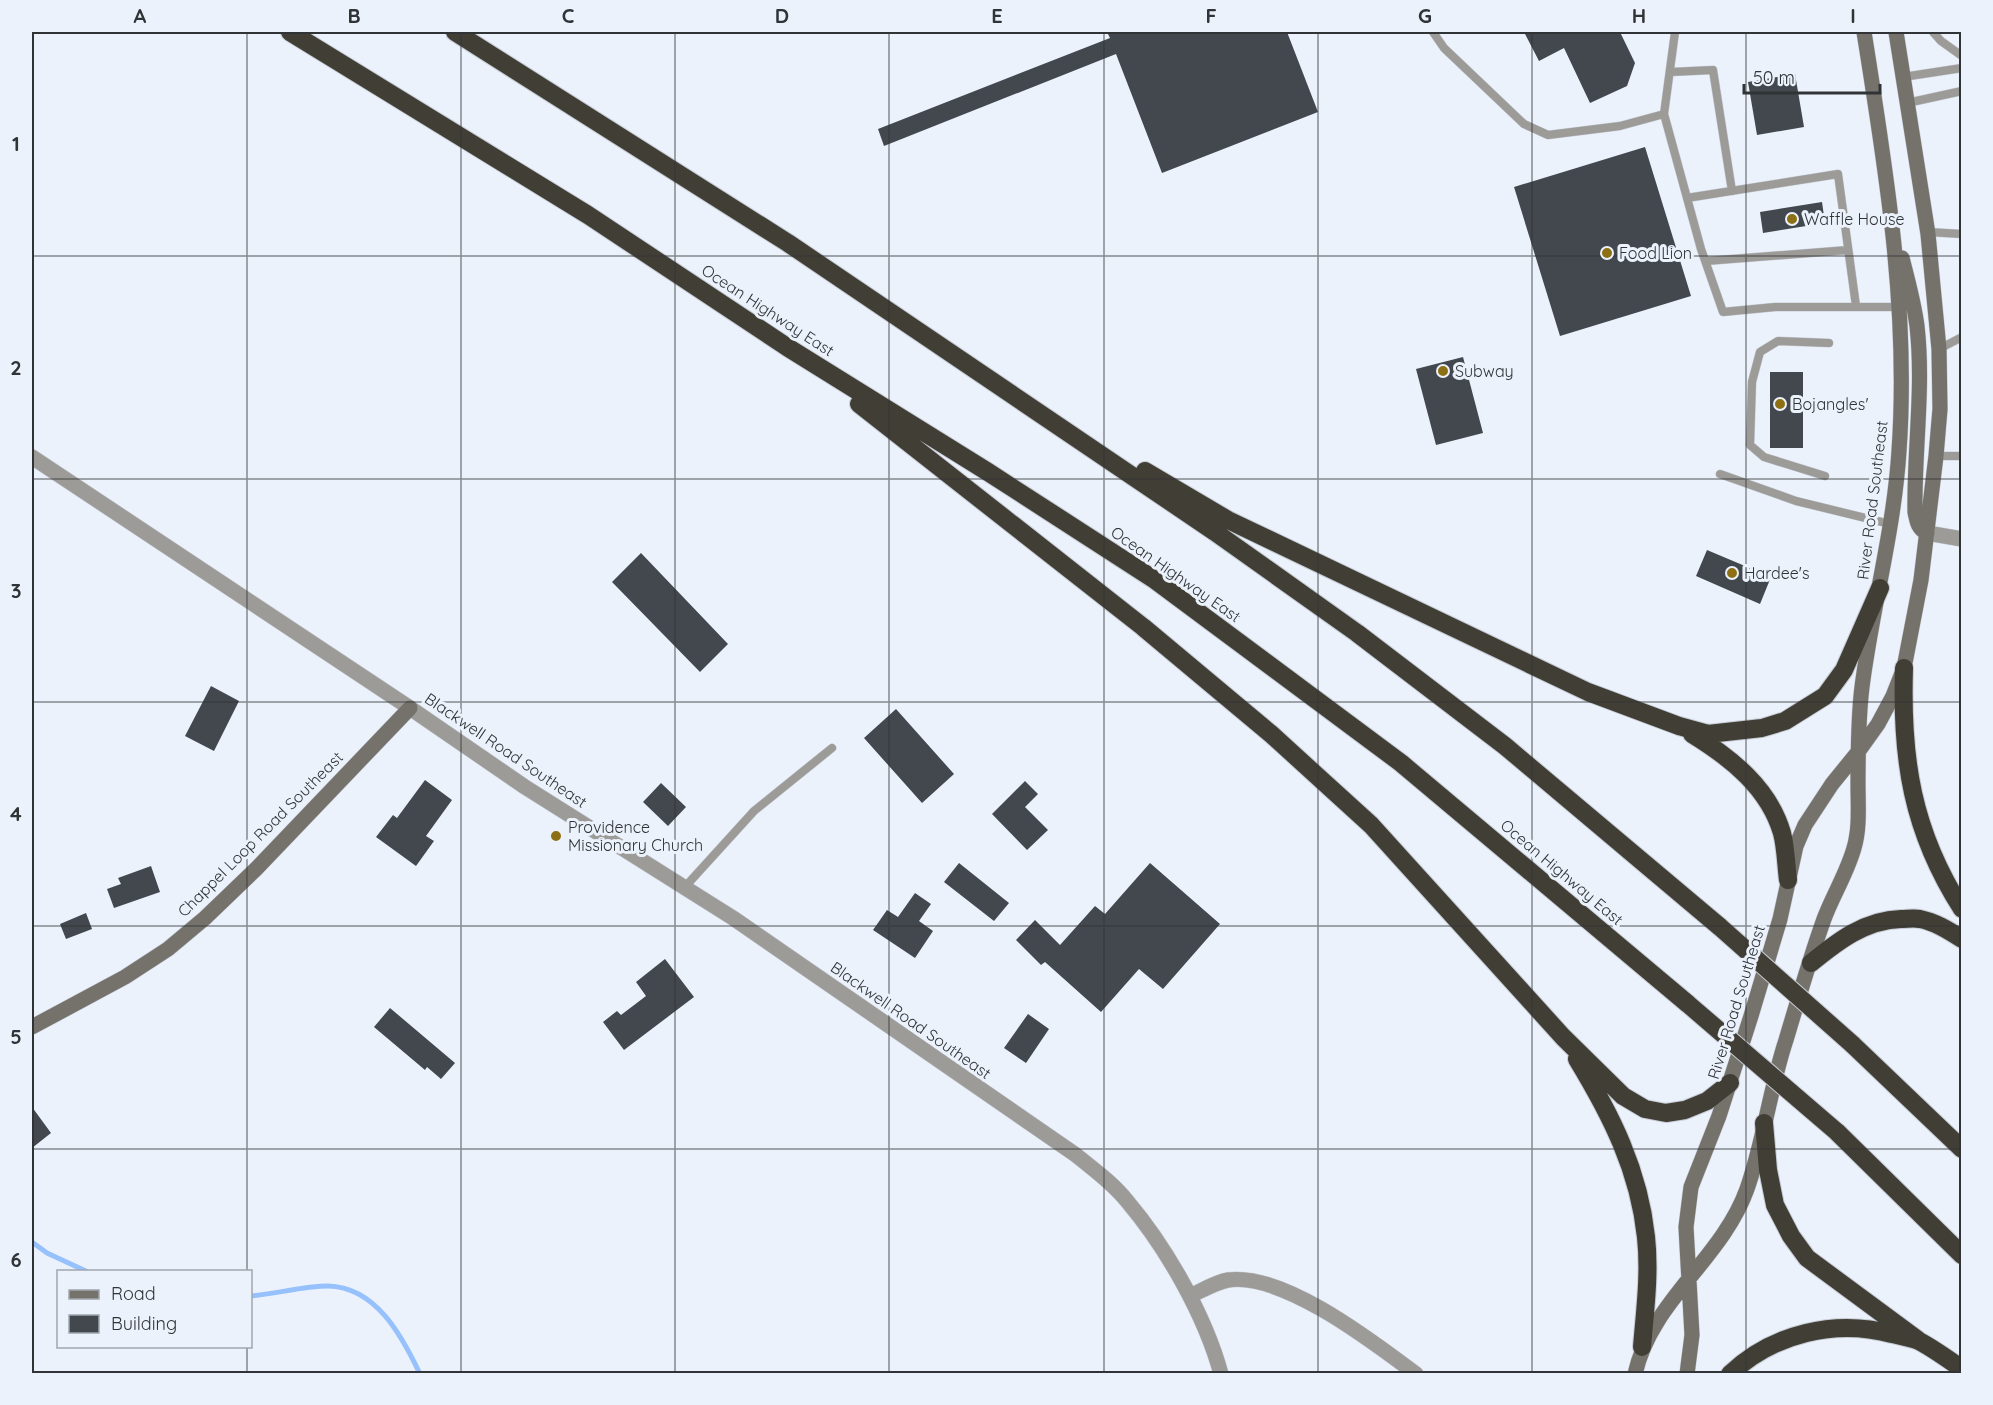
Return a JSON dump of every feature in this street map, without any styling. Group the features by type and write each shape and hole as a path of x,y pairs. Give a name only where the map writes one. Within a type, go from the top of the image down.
{"highway":[{"name":"Ocean Highway East","path":"290,32 588,215 787,347 988,472 1155,580 1401,763 1837,1132 1962,1255"},
{"path":"455,32 788,243 1002,386 1215,532 1357,633 1505,746 1720,927 1852,1044 1962,1149"},
{"path":"787,347 1143,627 1271,734 1371,825 1563,1037 1623,1096 1645,1108 1666,1113 1685,1110 1707,1101 1730,1083"},
{"path":"1002,386 1228,520 1588,692 1679,726 1708,734 1762,728 1785,721 1825,696 1845,670 1880,588"},
{"path":"1904,668 1902,716 1905,755 1912,794 1924,834 1940,872 1962,909"},
{"path":"1679,726 1718,750 1747,773 1768,803 1782,834 1788,880"},
{"path":"1811,963 1838,940 1864,926 1892,919 1918,918 1942,927 1962,939"},
{"path":"1563,1037 1603,1102 1619,1135 1635,1180 1646,1238 1647,1273 1642,1347"},
{"path":"1764,1123 1768,1170 1775,1205 1791,1236 1807,1258 1917,1340 1962,1369"},
{"path":"1730,1374 1757,1353 1778,1342 1822,1329 1852,1327 1882,1331 1917,1340"}],"main road":[{"path":"1864,32 1891,214 1917,327 1919,400 1915,512 1918,524 1927,533"},
{"name":"River Road Southeast","path":"1687,1374 1692,1335 1686,1227 1691,1187 1730,1083 1780,919 1796,846 1805,825 1832,784 1878,724 1893,696 1904,668 1918,601 1940,409 1939,349 1935,286 1928,232 1896,32"},
{"name":"River Road Southeast","path":"1635,1374 1642,1347 1653,1325 1690,1277 1708,1258 1736,1214 1747,1189 1784,1045 1825,918 1855,846 1858,826 1859,714 1890,524 1899,451 1901,394 1898,307 1891,214"},
{"name":"Chappel Loop Road Southeast","path":"32,1027 125,977 168,949 205,918 256,869 410,708"}],"street":[{"name":"Blackwell Road Southeast","path":"32,457 525,787 742,925 1076,1155 1127,1200 1172,1264 1190,1296 1221,1374"},
{"path":"1927,533 1962,539"},
{"path":"1190,1296 1227,1280 1248,1280 1275,1287 1319,1308 1416,1374"}],"lane":[{"path":"1433,32 1444,48 1524,124 1548,135 1620,126 1664,114"},
{"path":"1675,32 1664,114 1706,261 1724,312 1775,307 1898,307"},
{"path":"1934,32 1941,41 1962,56"},
{"path":"1903,77 1962,68"},
{"path":"1671,72 1713,70 1732,191"},
{"path":"1907,103 1962,91"},
{"path":"1687,198 1838,174 1856,306"},
{"path":"1928,232 1962,234"},
{"path":"1706,261 1848,250"},
{"path":"1939,349 1962,337"},
{"path":"1825,476 1764,457 1750,445 1750,424 1752,382 1760,352 1778,341 1829,343"},
{"path":"1936,456 1962,456"},
{"path":"1720,474 1796,501 1890,524"},
{"path":"684,888 754,811 832,748"}],"building":[{"path":"1107,32 1287,32 1318,112 1162,173 1116,54 884,146 878,129 1110,38"},
{"path":"1524,32 1620,32 1635,63 1627,86 1590,103 1564,48 1539,61"},
{"path":"1795,74 1804,127 1757,135 1748,82"},
{"path":"1645,147 1691,296 1560,336 1514,187"},
{"path":"1822,202 1825,223 1763,233 1760,212"},
{"path":"1463,357 1483,433 1436,445 1416,369"},
{"path":"1770,372 1803,372 1803,448 1770,448"},
{"path":"1707,550 1771,577 1760,604 1696,576"},
{"path":"641,553 728,644 700,672 612,582"},
{"path":"211,686 239,701 214,751 185,736"},
{"path":"896,709 954,774 922,803 864,738"},
{"path":"425,780 452,800 426,836 434,841 416,866 376,837 393,815 397,818"},
{"path":"1025,781 1038,794 1025,807 1048,830 1027,850 992,814"},
{"path":"661,783 686,807 668,826 643,802"},
{"path":"959,863 1009,903 994,921 944,882"},
{"path":"1150,863 1220,924 1163,989 1139,969 1101,1012 1045,962 1041,965 1016,940 1035,920 1060,945 1095,906 1105,914"},
{"path":"151,866 160,892 114,908 107,889 121,884 118,878"},
{"path":"915,893 931,904 919,921 933,931 915,958 873,930 887,910 898,917"},
{"path":"86,913 92,929 66,939 60,924"},
{"path":"665,959 694,997 624,1050 603,1022 617,1011 621,1015 646,996 636,982"},
{"path":"390,1008 455,1063 441,1079 427,1067 425,1070 374,1027"},
{"path":"1028,1014 1049,1029 1026,1063 1004,1048"},
{"path":"32,1107 51,1133 32,1148"}],"waterway":[{"path":"32,1242 47,1253 84,1270"},
{"path":"252,1296 328,1286 360,1295 373,1304 396,1330 420,1374"}],"place":[{"name":"Waffle House","path":"1792,219"},
{"name":"Food Lion","path":"1607,253"},
{"name":"Subway","path":"1443,371"},
{"name":"Bojangles'","path":"1780,404"},
{"name":"Hardee's","path":"1732,573"},
{"name":"Providence Missionary Church","path":"556,836"}]}
